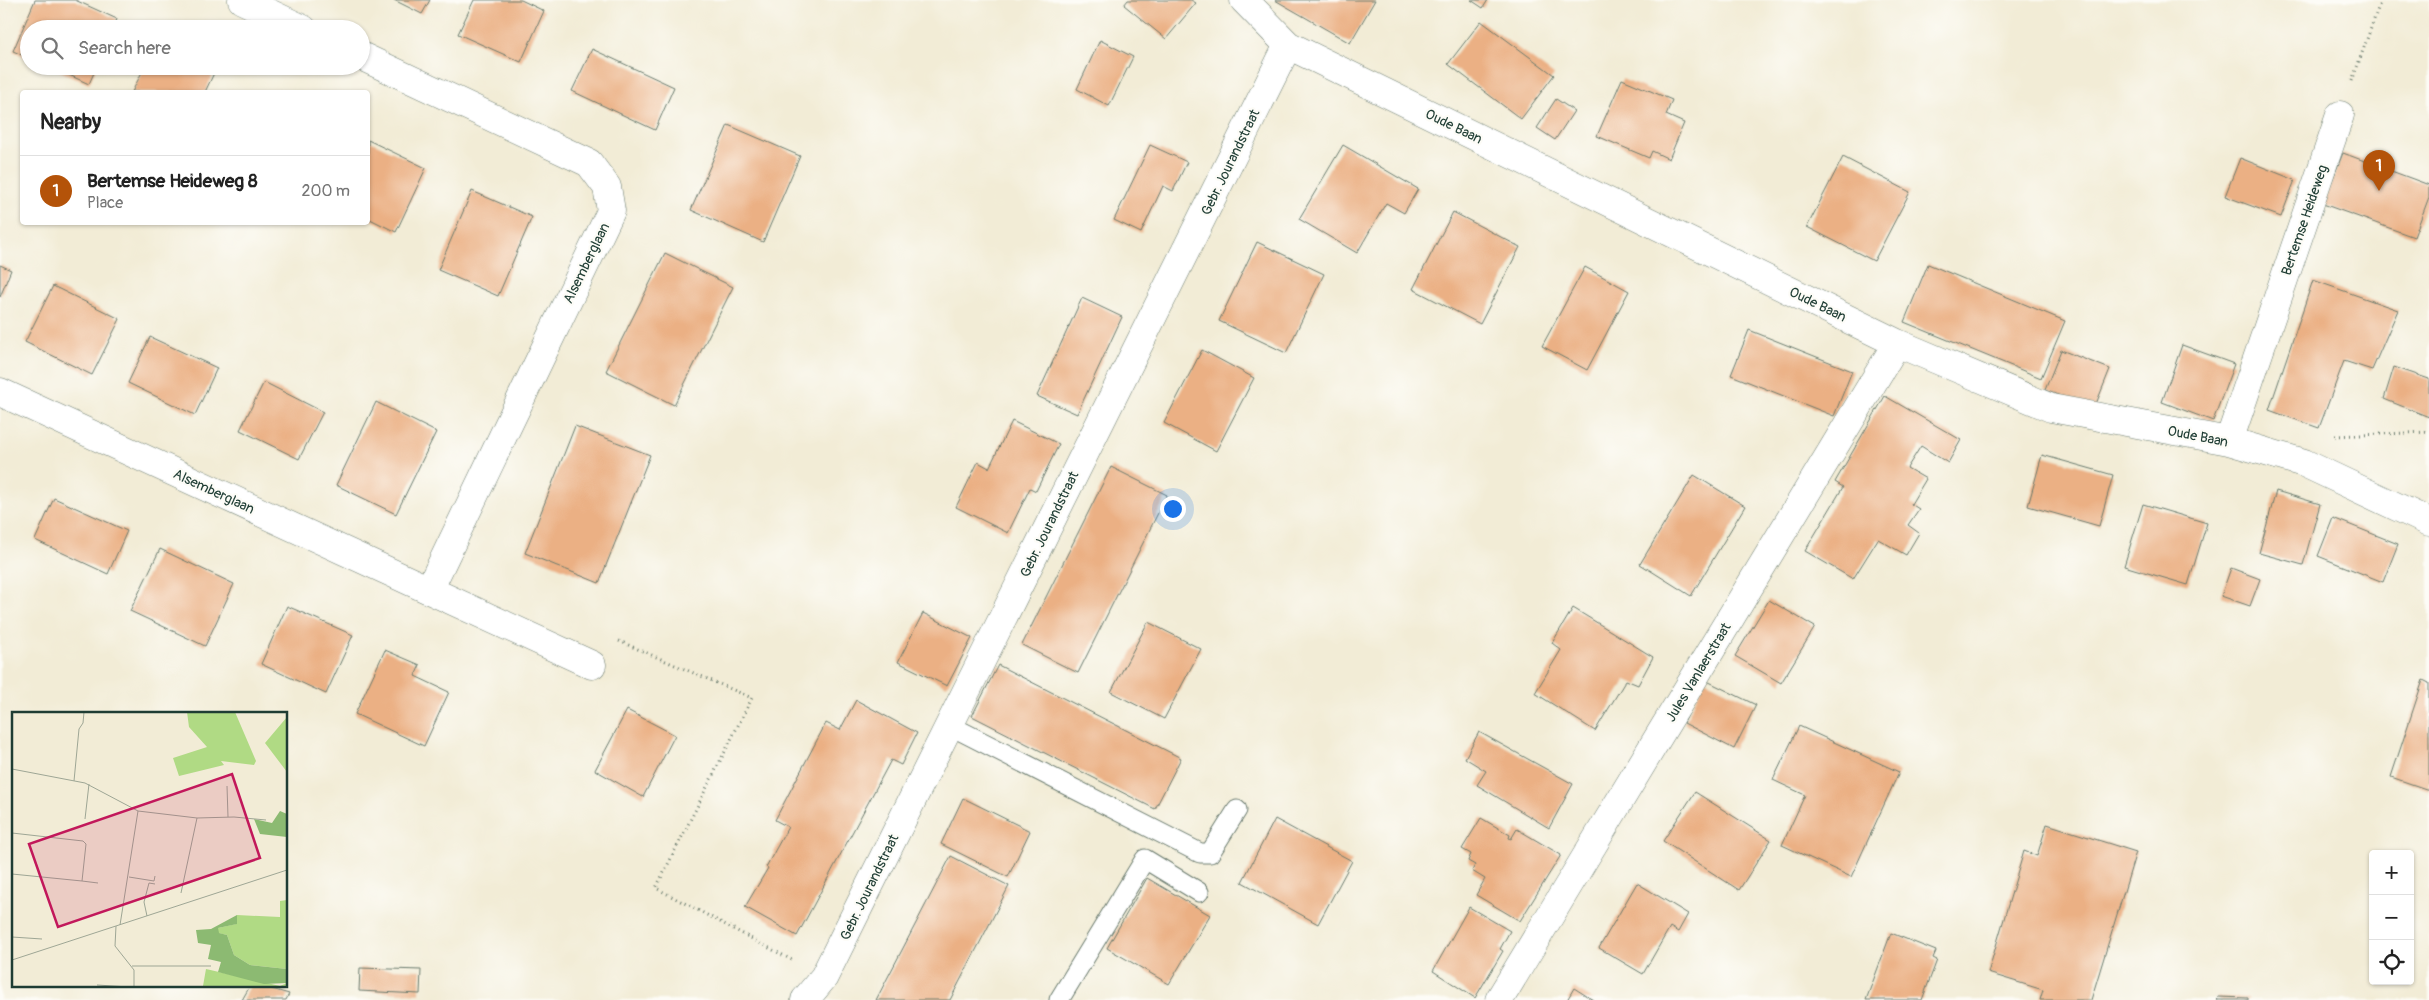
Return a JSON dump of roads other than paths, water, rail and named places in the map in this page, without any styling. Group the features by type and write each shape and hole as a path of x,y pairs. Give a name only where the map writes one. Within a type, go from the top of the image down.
{"street":[{"path":"242,0 284,20"},
{"name":"Oude Baan","path":"1244,0 1288,45 1897,343 2051,408 2229,441 2304,464 2429,522"},
{"name":"Gebr. Jourandstraat","path":"805,1000 824,977 1288,45"},
{"name":"Alsemberglaan","path":"370,60 589,163 607,187 611,211 429,590"},
{"name":"Bertemse Heideweg","path":"2229,441 2340,115"},
{"name":"Jules Vanlaerstraat","path":"1499,1000 1897,343"},
{"name":"Alsemberglaan","path":"0,392 592,666"}],"lane":[{"path":"949,725 1200,853 1210,853 1237,810"},
{"path":"1058,1000 1145,859 1199,892"}],"place":[{"name":"Bertemse Heideweg 8","path":"2379,191"}]}
